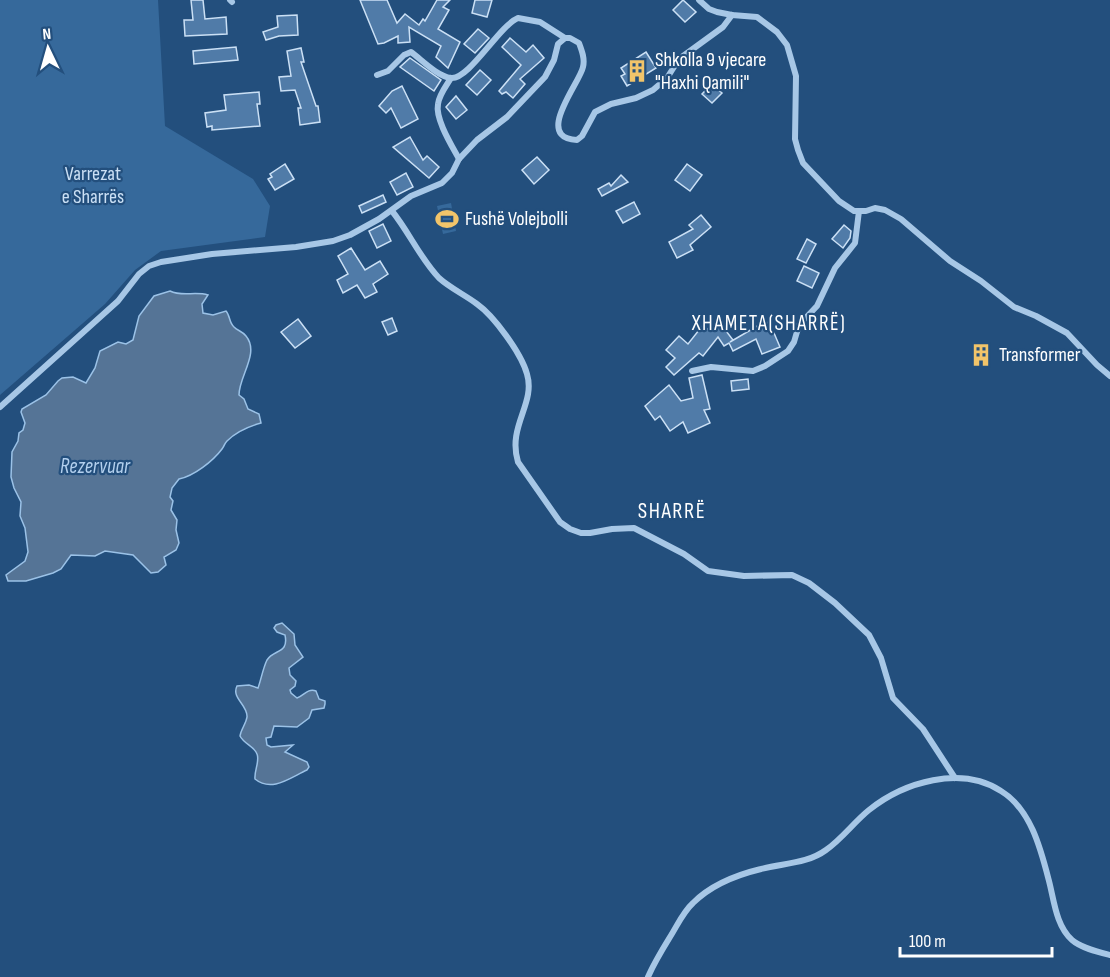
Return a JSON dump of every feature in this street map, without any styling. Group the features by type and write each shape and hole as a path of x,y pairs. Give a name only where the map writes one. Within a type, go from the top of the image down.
{"street":[{"path":"699,0 709,9 732,15 757,17 767,22 787,45 796,76 795,139 803,164 839,201 854,211 866,212 875,208 885,210 901,219 950,261 981,281 1014,307 1067,333 1110,376"},
{"path":"377,75 388,71 411,51 432,68 451,78 456,77 470,67 504,28 518,18 540,21 565,38 579,43 583,56 583,69 562,109 558,122 561,134 566,138 577,140 582,136 594,112 653,90 667,78 680,58 723,27 732,15"},
{"path":"0,407 117,301 139,274 149,266 212,254 296,247 333,241 350,235 392,211 411,196 448,178 459,159 477,140 507,117 545,77 554,60 558,44 565,38"},
{"path":"451,78 437,108 448,140 459,159"},
{"path":"392,211 417,250 440,278 474,301 493,319 527,372 528,397 515,434 515,454 524,471 560,522 570,529 581,532 634,528 684,554 708,572 744,576 792,575 809,583 869,634 881,658 893,698 923,729 956,778"},
{"path":"692,371 711,367 753,371 788,351 794,342 799,325 817,306 835,268 855,243 859,211"},
{"path":"648,977 659,953 691,904 706,892 722,882 746,873 810,858 826,850 871,808 891,796 929,781 956,778 975,779 1001,791 1016,804 1039,844 1056,911 1064,928 1072,940 1110,955"}],"green space":[{"name":"Varrezat e Sharrës","path":"0,0 158,0 165,126 253,179 270,206 265,237 161,251 135,270 105,304 0,395"},
{"name":"Fushë Volejbolli","path":"451,203 456,231 443,234 437,206"}],"water":[{"name":"Rezervuar","path":"170,291 179,294 208,295 202,304 203,313 213,315 226,311 232,325 246,336 251,350 239,395 244,399 248,409 259,414 261,423 235,435 208,463 191,475 179,479 172,488 171,510 177,520 176,530 179,543 176,550 164,557 166,565 158,572 151,573 133,555 105,551 95,556 71,555 61,569 53,573 26,581 8,581 6,575 25,561 28,552 25,528 20,516 21,502 11,477 12,452 25,423 22,409 46,395 62,378 73,377 86,383 95,368 100,351 118,342 126,344 133,340 139,316 154,296"},
{"path":"282,623 294,634 295,645 303,657 289,668 290,675 296,681 295,686 290,690 291,693 297,698 313,690 316,691 319,699 325,701 325,704 324,708 312,710 309,718 297,727 274,726 271,737 266,738 267,745 271,747 293,745 285,752 307,762 309,767 288,780 268,784 255,779 257,754 240,736 247,713 236,690 237,686 249,685 258,688 267,660 285,645 285,635 274,628"}],"building":[{"path":"191,0 203,0 205,19 226,17 227,34 185,36 184,20 193,20"},
{"path":"360,0 387,0 397,23 405,14 419,25 423,19 425,21 437,0 450,0 443,7 449,10 438,29 460,42 448,68 436,57 441,46 409,27 410,42 398,43 398,36 378,44"},
{"path":"475,0 492,0 487,17 472,13"},
{"path":"683,0 696,12 685,22 673,10"},
{"path":"297,15 298,35 279,36 266,40 263,32 278,27 277,16"},
{"path":"478,29 489,38 475,53 464,44"},
{"path":"510,38 526,52 533,45 544,58 520,79 525,84 513,98 506,92 502,94 499,91 521,65 502,47"},
{"path":"236,47 238,60 194,64 193,51"},
{"path":"301,48 304,62 301,62 316,106 318,106 320,122 300,125 298,108 301,108 295,90 281,91 279,77 291,76 287,51"},
{"name":"Shkolla 9 vjecare \"Haxhi Qamili\"","path":"646,52 656,68 627,86 621,76 625,74 621,68"},
{"path":"410,58 441,80 434,91 400,67"},
{"path":"480,70 491,80 477,95 466,85"},
{"path":"712,84 722,93 712,103 702,94"},
{"path":"402,86 418,119 401,128 391,108 386,113 379,106 392,91"},
{"path":"259,92 260,104 257,104 260,126 212,130 212,126 207,127 205,113 226,110 224,95"},
{"path":"456,96 467,110 456,119 446,107"},
{"path":"410,137 423,160 427,156 439,167 429,178 393,147"},
{"path":"537,157 549,170 534,184 522,170"},
{"path":"285,164 294,179 275,190 268,179 272,177 270,174"},
{"path":"687,164 702,175 690,191 675,180"},
{"path":"406,173 413,187 397,195 390,182"},
{"path":"621,175 628,182 602,196 598,189 609,183 611,186"},
{"path":"383,195 386,202 362,213 359,206"},
{"path":"634,202 640,214 623,223 616,211"},
{"path":"701,215 711,227 690,245 693,250 677,258 669,242 693,229 689,225"},
{"path":"383,224 391,241 377,248 369,231"},
{"path":"844,225 851,231 850,238 843,248 832,239"},
{"path":"807,239 816,244 806,263 797,259"},
{"path":"351,248 365,270 380,261 388,274 373,284 377,292 365,298 357,285 343,293 337,280 348,274 338,256"},
{"path":"804,266 819,273 812,288 797,281"},
{"path":"392,318 397,331 388,335 382,322"},
{"path":"298,319 311,336 295,348 281,332"},
{"path":"766,321 780,347 762,354 756,339 733,351 729,343 724,346 718,337 703,356 699,353 674,375 666,367 675,358 666,350 679,336 688,344 703,325 710,331 720,323 733,340 730,342"},
{"path":"702,375 710,409 704,410 710,423 688,433 683,422 670,431 660,416 655,420 645,406 669,385 681,401 693,398 689,378"},
{"path":"748,379 749,389 732,391 731,381"}],"place":[{"name":"Shkolla 9 vjecare \"Haxhi Qamili\"","path":"637,71"},
{"name":"Fushë Volejbolli","path":"447,219"},
{"name":"Transformer","path":"981,355"}],"district":[{"name":"XHAMETA(SHARRË)","path":"769,323"},
{"name":"SHARRË","path":"672,511"}]}
